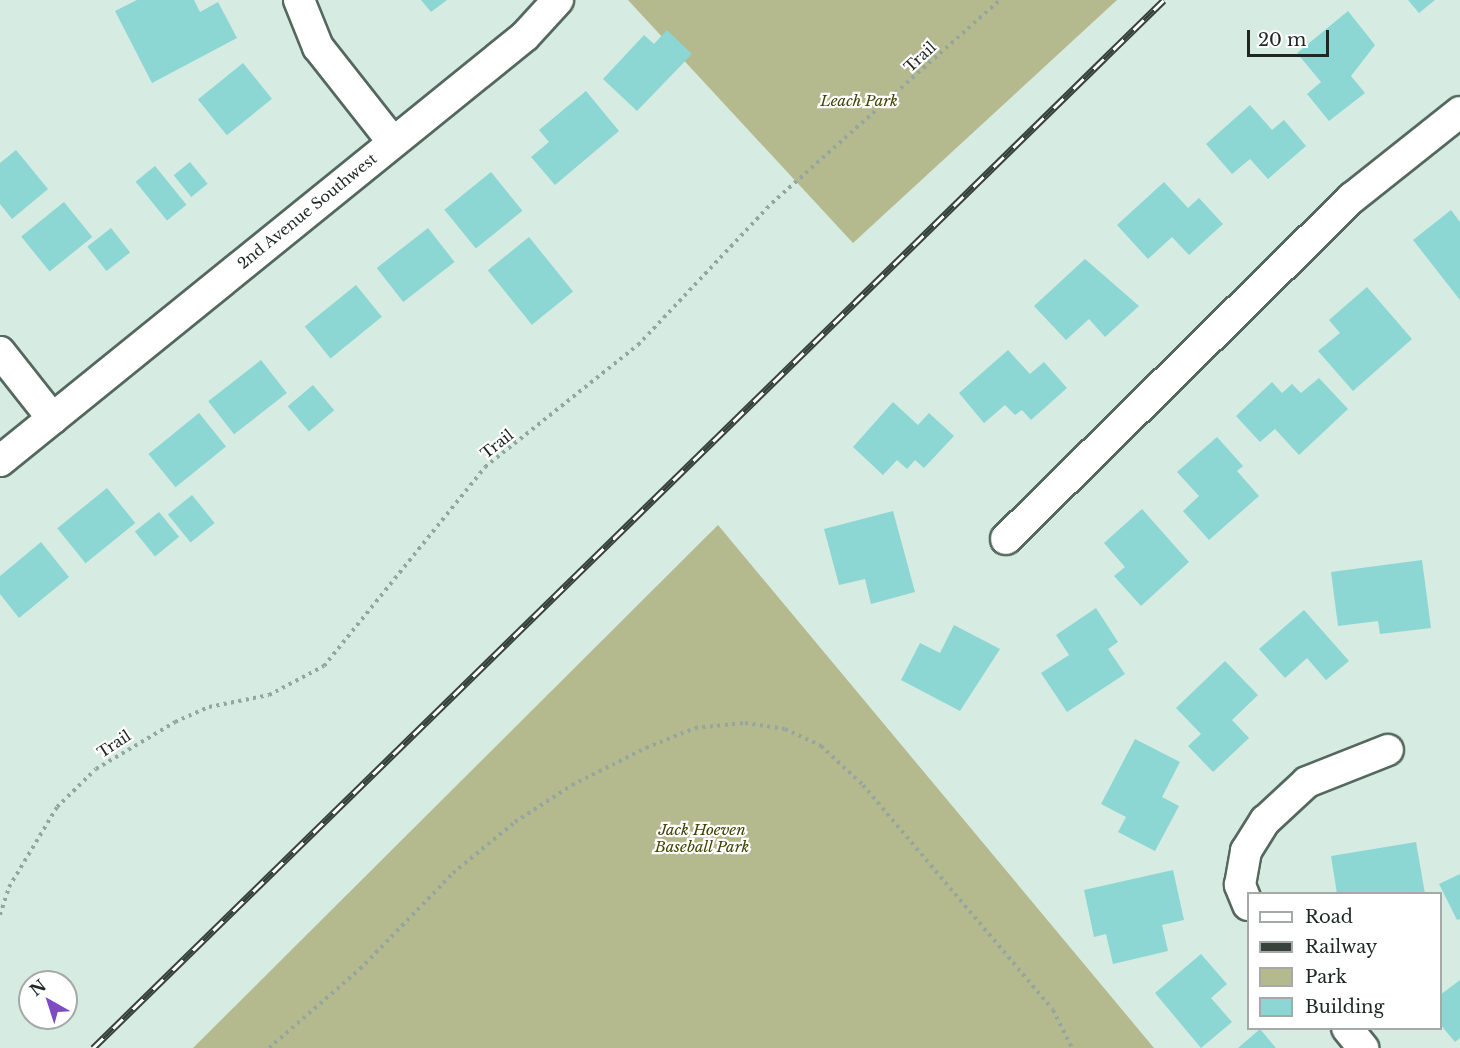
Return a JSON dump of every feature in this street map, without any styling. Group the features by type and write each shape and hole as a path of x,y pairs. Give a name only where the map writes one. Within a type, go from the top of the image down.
{"street":[{"path":"299,0 318,47 392,141"},
{"name":"2nd Avenue Southwest","path":"0,461 392,141 525,36 558,0"},
{"path":"1006,539 1352,198 1458,117"},
{"path":"0,352 53,419"},
{"path":"1247,902 1240,885 1246,851 1266,821 1307,782 1388,750"},
{"path":"1348,1030 1363,1048"}],"path":[{"name":"Trail","path":"0,915 9,887 57,807 96,770 175,722 209,707 268,695 324,666 485,467 638,345 772,203 857,133 1000,0"},
{"path":"269,1048 360,969 453,873 515,822 572,785 646,747 695,728 745,723 785,729 821,746 863,785 1053,1010 1072,1048"}],"green space":[{"name":"Leach Park","path":"628,0 1117,0 853,243"},
{"name":"Jack Hoeven Baseball Park","path":"718,525 1154,1048 193,1048"}],"building":[{"path":"137,0 194,0 200,12 218,2 237,38 152,83 115,11"},
{"path":"421,0 447,0 431,12"},
{"path":"1408,0 1435,0 1419,13"},
{"path":"1348,11 1375,45 1351,76 1365,93 1329,121 1307,94 1321,82 1297,53"},
{"path":"667,30 692,54 637,111 603,79 644,35 654,44"},
{"path":"243,63 272,99 227,135 198,100"},
{"path":"586,91 619,131 555,185 531,157 549,142 539,130"},
{"path":"1250,105 1272,130 1284,120 1306,146 1268,179 1250,159 1232,174 1206,144"},
{"path":"16,150 48,189 12,219 0,204 0,163"},
{"path":"190,162 208,184 191,197 174,175"},
{"path":"155,166 186,205 167,221 136,182"},
{"path":"491,172 522,211 476,249 444,210"},
{"path":"1164,182 1188,208 1199,198 1223,224 1189,255 1172,237 1148,259 1117,225"},
{"path":"64,202 92,237 50,272 21,237"},
{"path":"1451,210 1460,222 1460,300 1413,240"},
{"path":"111,228 130,252 106,271 87,246"},
{"path":"428,228 454,262 403,302 377,268"},
{"path":"529,237 573,291 532,325 488,270"},
{"path":"1085,259 1139,306 1105,337 1089,319 1066,340 1034,306"},
{"path":"356,285 382,317 331,358 305,327"},
{"path":"1367,287 1412,339 1353,391 1318,351 1340,333 1329,320"},
{"path":"1008,350 1030,374 1044,362 1067,388 1031,420 1022,410 1015,415 1005,405 984,423 959,393"},
{"path":"261,360 287,393 234,434 208,401"},
{"path":"1319,378 1348,409 1299,455 1275,429 1260,442 1236,416 1272,382 1282,393 1292,384 1301,393"},
{"path":"313,385 334,410 309,431 288,406"},
{"path":"893,402 918,425 929,413 954,436 924,468 915,460 907,469 897,460 883,475 853,447"},
{"path":"199,413 226,446 176,487 148,454"},
{"path":"1217,437 1243,466 1237,471 1259,496 1209,540 1183,511 1199,496 1177,472"},
{"path":"107,488 135,523 86,563 57,528"},
{"path":"192,495 215,523 191,542 168,515"},
{"path":"1142,509 1189,562 1141,606 1114,576 1125,567 1104,543"},
{"path":"893,511 915,592 871,604 865,579 839,585 824,529"},
{"path":"159,512 179,537 155,556 135,532"},
{"path":"41,542 69,577 19,618 0,594 0,576"},
{"path":"1422,560 1431,628 1380,634 1378,621 1338,626 1331,572"},
{"path":"1096,608 1118,642 1108,649 1125,674 1067,712 1041,673 1069,655 1056,635"},
{"path":"1304,610 1349,661 1326,680 1307,658 1285,678 1259,649"},
{"path":"954,625 1000,649 960,711 901,680 920,643 940,653"},
{"path":"1225,661 1258,695 1232,720 1249,738 1213,772 1188,746 1201,734 1176,708"},
{"path":"1135,739 1180,762 1162,797 1179,806 1155,851 1118,832 1126,817 1101,804"},
{"path":"1416,842 1425,892 1337,892 1331,856"},
{"path":"1173,870 1184,920 1162,925 1168,951 1113,964 1106,934 1094,937 1084,890"},
{"path":"1460,874 1460,919 1457,920 1439,884"},
{"path":"1201,954 1227,984 1211,998 1232,1022 1201,1048 1155,993"},
{"path":"1460,980 1460,1038 1455,1042 1442,1026 1442,994"},
{"path":"1261,1030 1276,1048 1238,1048"}],"railway":[{"path":"93,1048 1164,0"}]}
